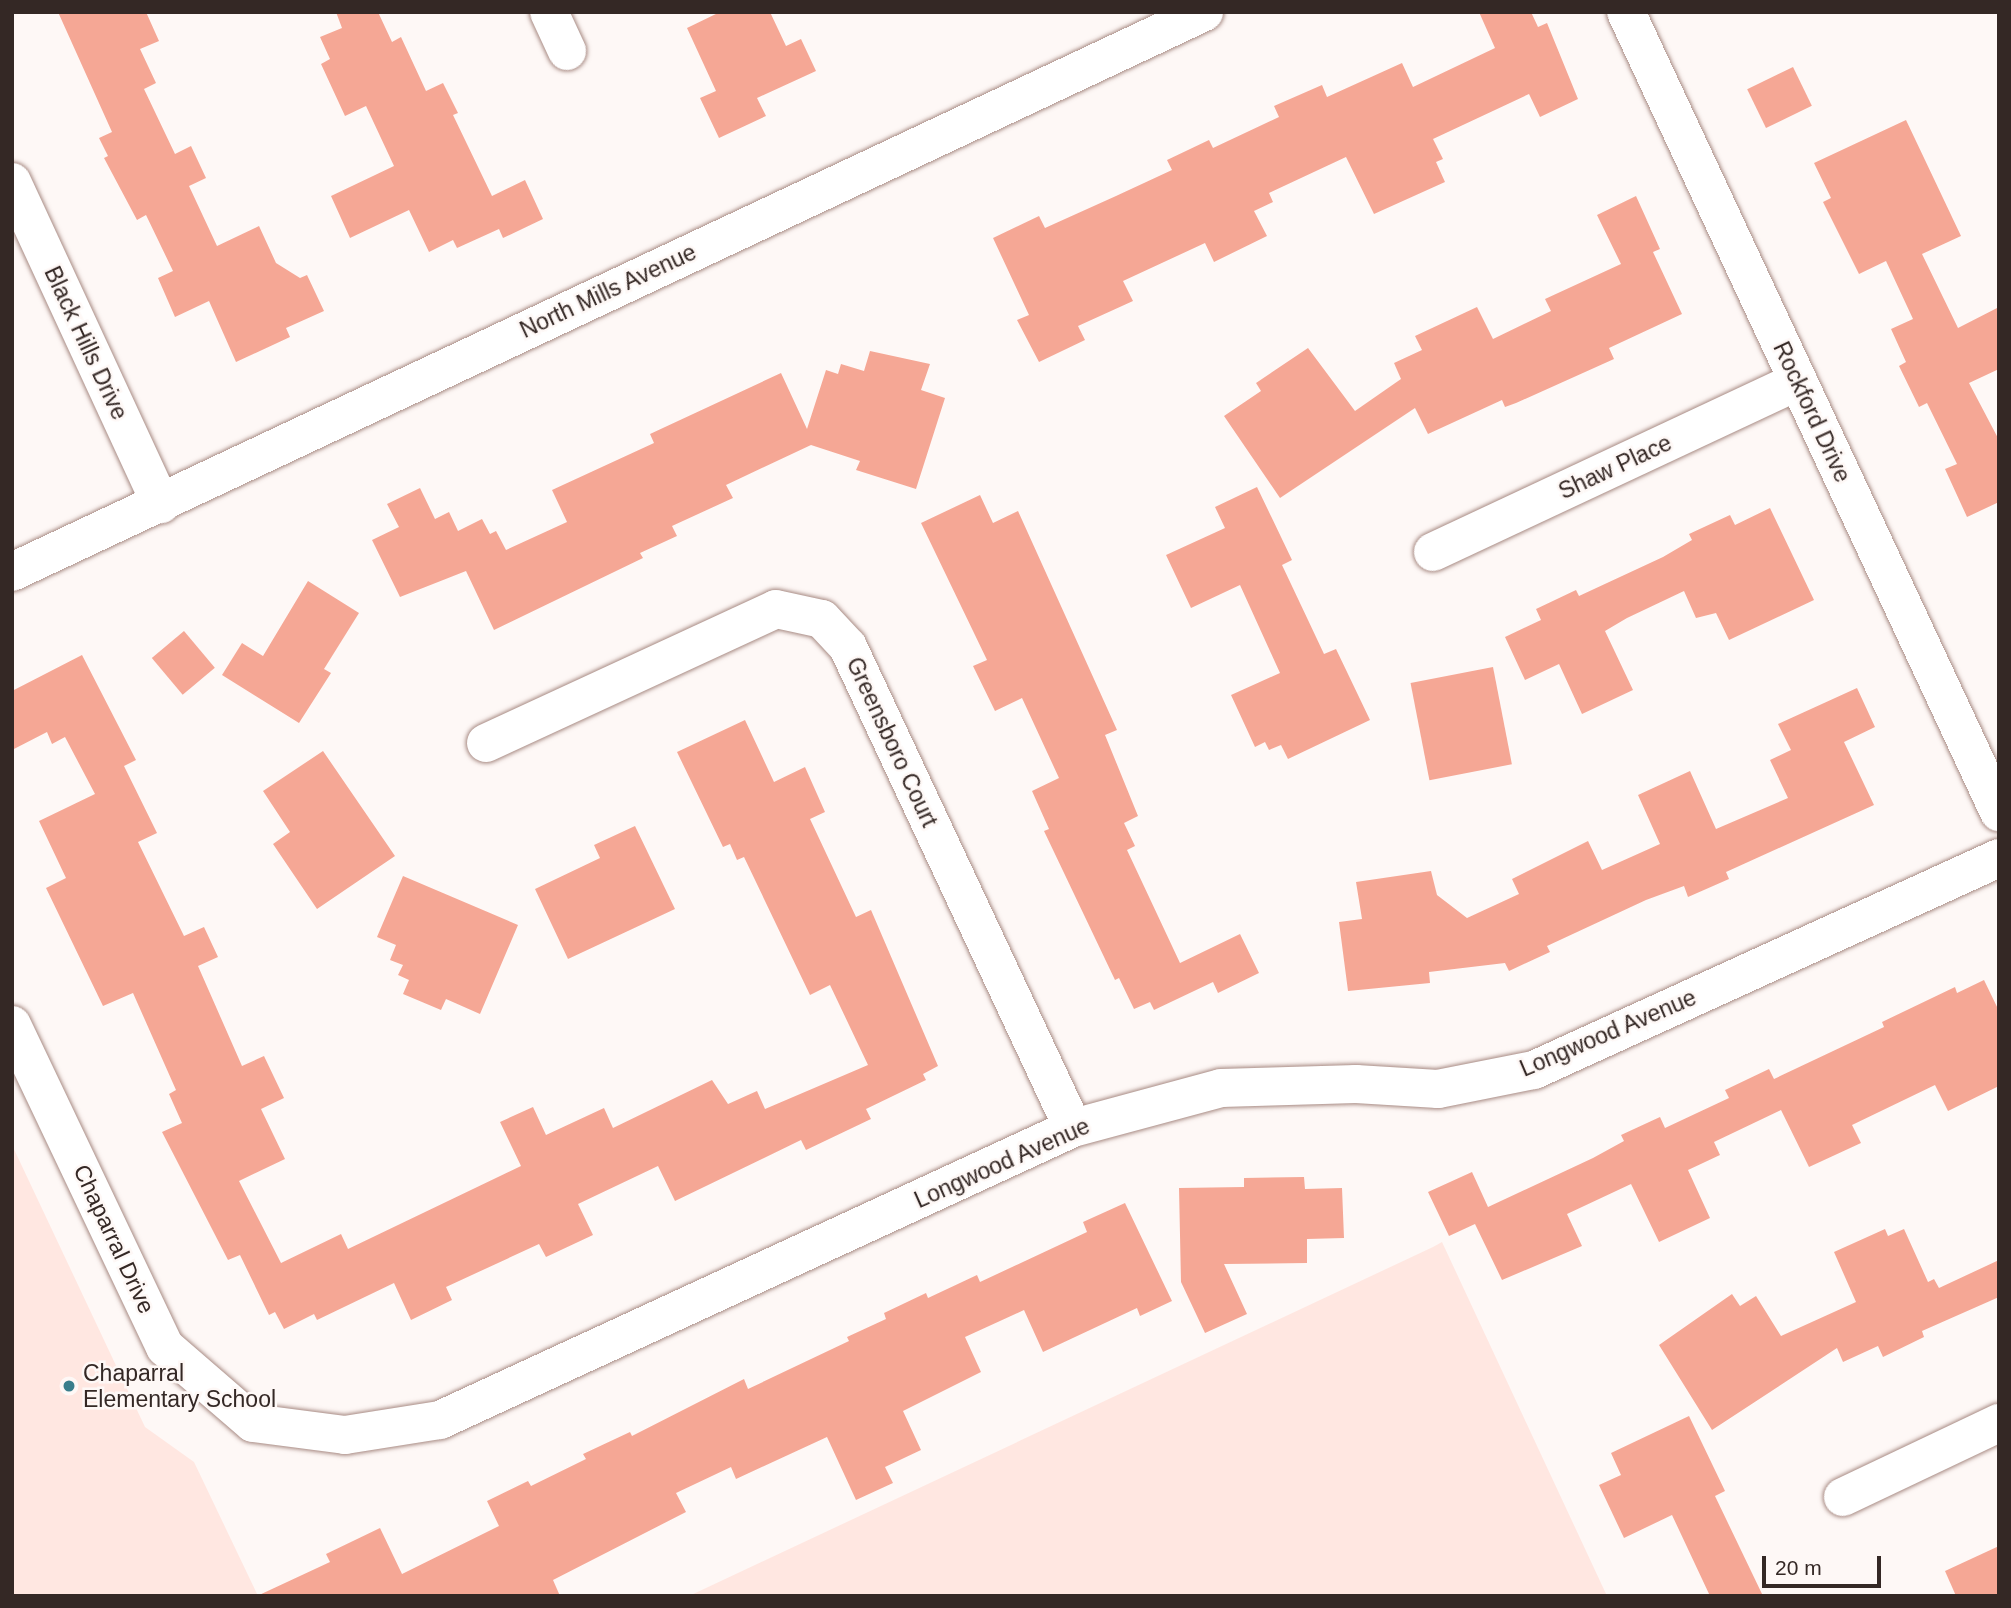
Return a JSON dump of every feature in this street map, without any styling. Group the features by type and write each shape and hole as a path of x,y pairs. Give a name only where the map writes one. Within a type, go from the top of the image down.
{"street":[{"path":"549,12 567,51"},
{"name":"North Mills Avenue","path":"12,572 1204,12"},
{"name":"Rockford Drive","path":"1626,12 1999,812"},
{"name":"Black Hills Drive","path":"12,182 160,504"},
{"name":"Shaw Place","path":"1433,552 1798,381"},
{"name":"Greensboro Court","path":"486,743 776,609 822,619 848,647 1073,1128"},
{"name":"Longwood Avenue","path":"253,1423 345,1435 440,1420 1073,1128 1222,1088 1356,1084 1438,1089 1534,1070 1999,858"},
{"name":"Chaparral Drive","path":"12,1026 165,1348 253,1423"},
{"path":"1843,1496 1999,1423"}],"shaded area":[{"name":"Chaparral Elementary School","path":"12,1145 145,1427 194,1462 258,1596 12,1596"},
{"path":"1442,1242 1607,1596 689,1596 1433,1247"}],"building":[{"path":"58,12 146,12 159,41 140,49 156,83 144,89 175,154 191,146 206,178 189,186 217,246 259,226 276,263 300,278 307,275 324,311 286,328 290,337 236,362 209,301 175,317 158,278 173,271 146,215 137,220 104,158 108,156 99,138 112,132"},
{"path":"336,12 378,12 392,42 401,37 426,91 443,83 458,113 453,115 492,196 525,180 543,219 503,238 499,229 457,248 453,240 429,252 409,210 350,238 331,196 394,166 366,106 345,116 321,64 330,59 320,37 342,28"},
{"path":"720,12 770,12 786,46 801,39 816,71 757,98 766,116 719,138 700,98 716,91 687,28"},
{"path":"1479,12 1531,12 1538,27 1547,23 1578,99 1540,117 1529,94 1433,139 1443,159 1436,162 1445,182 1374,214 1346,157 1269,193 1273,202 1254,211 1267,236 1214,262 1205,243 1123,281 1133,301 1078,326 1085,340 1039,362 1017,320 1029,315 993,238 1039,216 1045,228 1172,170 1167,160 1209,140 1213,148 1279,117 1274,106 1322,85 1327,97 1402,63 1413,87 1495,48"},
{"path":"1793,67 1812,106 1766,128 1747,89"},
{"path":"1906,120 1961,236 1922,254 1958,328 1999,307 1999,369 1969,383 1999,440 1999,502 1967,517 1945,469 1957,464 1927,403 1919,407 1899,366 1906,362 1891,329 1913,319 1886,261 1859,274 1823,202 1831,198 1814,163"},
{"path":"1636,196 1660,249 1653,252 1682,314 1609,348 1614,359 1516,403 1505,407 1502,400 1428,434 1415,408 1280,498 1224,416 1261,391 1256,383 1308,348 1355,411 1401,379 1394,363 1422,350 1415,336 1477,307 1493,339 1551,311 1545,299 1621,264 1597,215"},
{"path":"870,351 930,364 921,390 945,398 916,489 856,470 860,461 811,445 726,485 733,498 672,526 677,536 640,553 643,558 494,630 466,571 400,597 372,540 399,527 387,504 420,488 435,519 449,512 458,531 482,519 490,534 496,531 506,550 567,522 552,490 654,443 650,434 781,373 807,429 826,370 838,374 841,364 864,371"},
{"path":"1257,487 1292,560 1282,565 1324,654 1336,649 1370,720 1288,759 1281,745 1269,750 1265,742 1255,747 1231,695 1280,673 1240,585 1191,608 1166,555 1225,528 1215,507"},
{"path":"980,495 993,523 1018,511 1117,730 1105,735 1138,816 1124,823 1135,846 1127,850 1180,963 1240,934 1259,973 1218,993 1213,982 1154,1010 1150,1002 1134,1009 1119,978 1115,980 1044,831 1049,829 1032,791 1059,778 1022,698 995,711 973,666 987,660 921,523"},
{"path":"1770,508 1814,600 1729,640 1716,613 1696,618 1684,591 1627,618 1605,631 1633,690 1582,714 1559,664 1525,680 1505,637 1541,620 1536,609 1576,590 1579,596 1663,557 1692,540 1689,534 1730,515 1735,525"},
{"path":"308,581 359,613 324,669 331,673 299,723 222,675 242,643 263,656"},
{"path":"184,631 215,668 183,695 152,658"},
{"path":"82,655 136,760 124,766 157,833 138,842 184,936 204,927 218,957 198,966 242,1066 264,1056 284,1098 261,1109 285,1159 239,1181 281,1263 341,1234 348,1249 521,1166 500,1122 533,1107 546,1135 604,1108 613,1128 712,1080 728,1104 757,1091 765,1109 868,1065 830,985 810,995 744,857 737,860 730,844 723,847 677,752 745,720 774,782 805,767 825,812 810,819 856,917 871,910 938,1066 923,1074 926,1080 866,1109 871,1119 806,1150 801,1140 675,1201 658,1166 578,1204 593,1235 546,1257 539,1244 446,1287 452,1300 411,1320 394,1283 317,1320 314,1314 284,1329 275,1312 269,1315 240,1255 228,1260 162,1132 182,1123 169,1094 176,1090 133,993 103,1006 46,888 66,878 39,821 95,794 65,737 52,744 47,732 12,750 12,691"},
{"path":"1493,667 1512,764 1429,780 1411,683"},
{"path":"1857,688 1875,727 1844,742 1874,805 1726,872 1729,879 1688,897 1684,886 1646,900 1547,946 1550,952 1509,971 1505,963 1429,972 1430,983 1348,991 1339,922 1362,919 1356,882 1431,871 1437,895 1467,918 1519,894 1512,879 1588,841 1602,870 1660,844 1638,795 1690,771 1716,829 1788,798 1770,760 1791,750 1778,724"},
{"path":"323,751 395,856 317,909 273,844 290,832 263,791"},
{"path":"635,826 675,909 568,959 535,889 600,858 594,845"},
{"path":"403,876 518,925 480,1014 446,999 441,1010 403,994 409,980 398,975 403,965 390,960 396,945 377,937"},
{"path":"1984,980 1999,1011 1999,1086 1948,1111 1935,1085 1852,1125 1861,1143 1809,1167 1781,1110 1714,1142 1720,1155 1688,1170 1710,1218 1659,1242 1631,1184 1567,1214 1582,1246 1502,1280 1475,1224 1449,1236 1428,1192 1472,1172 1488,1207 1593,1158 1624,1141 1621,1135 1660,1117 1665,1128 1729,1098 1725,1090 1769,1069 1774,1079 1884,1027 1882,1022 1955,987 1957,993"},
{"path":"1304,1177 1305,1189 1342,1188 1344,1238 1307,1239 1307,1263 1224,1264 1247,1314 1205,1333 1181,1282 1179,1188 1244,1187 1244,1178"},
{"path":"1125,1203 1172,1301 1140,1316 1137,1308 1043,1352 1024,1310 965,1337 981,1372 903,1411 921,1450 885,1467 893,1483 856,1500 827,1437 736,1479 731,1467 676,1493 686,1512 553,1580 560,1596 257,1596 330,1562 326,1554 380,1528 402,1574 499,1526 487,1501 528,1481 531,1486 586,1459 583,1454 630,1432 632,1436 744,1379 748,1389 849,1341 847,1337 886,1319 884,1313 926,1293 928,1298 977,1275 980,1282 1087,1232 1083,1222"},
{"path":"1885,1229 1888,1236 1904,1229 1928,1282 1934,1279 1939,1288 1999,1260 1999,1297 1922,1331 1924,1337 1883,1357 1878,1346 1843,1362 1837,1348 1712,1430 1659,1345 1732,1294 1740,1306 1756,1296 1781,1336 1856,1302 1834,1252"},
{"path":"1689,1416 1725,1491 1715,1496 1763,1596 1710,1596 1672,1515 1624,1538 1599,1485 1621,1475 1611,1453"},
{"path":"1999,1546 1999,1596 1956,1596 1945,1571"}],"place":[{"name":"Chaparral Elementary School","path":"69,1386"}]}
